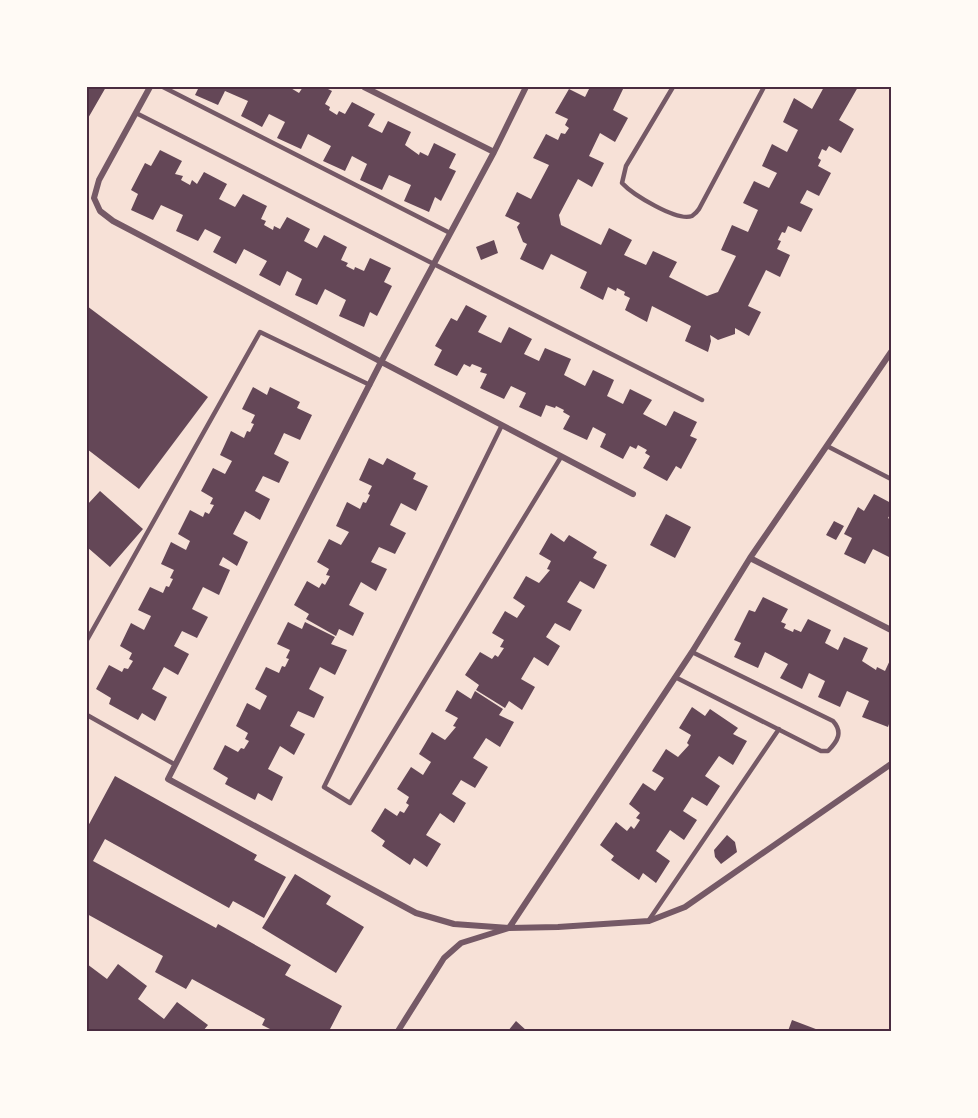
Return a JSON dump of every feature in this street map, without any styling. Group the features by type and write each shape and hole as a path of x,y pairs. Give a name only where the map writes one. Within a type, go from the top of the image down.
{"street":[{"path":"150,87 99,180 94,198 100,211 113,221 633,494"},
{"path":"364,87 494,152"},
{"path":"526,87 494,152 381,362 168,779 416,913 454,924 510,928 569,927 649,921 685,907 891,764"},
{"path":"398,1031 444,958 461,943 510,928 692,652 750,558 891,352"},
{"path":"750,558 891,630"}],"lane":[{"path":"163,87 450,233"},
{"path":"673,87 626,166 621,183 630,192 679,217 691,216 699,210 764,87"},
{"path":"136,113 702,400"},
{"path":"87,640 260,332 370,385"},
{"path":"502,425 324,787 350,803 561,457"},
{"path":"827,446 891,479"},
{"path":"675,677 821,751 828,751 834,745 840,732 839,727 833,721 692,652"},
{"path":"87,715 174,764"},
{"path":"649,921 779,729"}],"building":[{"path":"87,87 106,87 87,120"},
{"path":"199,87 289,87 299,93 303,87 324,87 332,91 325,104 330,107 329,110 337,115 339,111 345,114 352,102 375,114 368,126 382,133 388,121 411,132 405,145 419,155 420,152 428,156 434,143 456,154 449,168 456,171 441,201 435,197 429,212 404,201 411,185 389,175 382,190 360,180 367,164 352,156 345,171 323,161 331,146 308,134 301,149 277,138 285,122 269,114 262,127 241,116 248,101 225,91 218,105 195,95"},
{"path":"590,87 624,87 613,110 628,118 615,142 600,133 589,156 604,163 592,187 578,179 559,215 561,225 601,245 609,228 632,240 624,255 646,265 653,251 677,262 669,277 707,296 718,292 736,256 721,250 732,225 748,232 758,210 743,203 754,181 769,188 777,173 762,166 772,144 787,152 798,130 783,122 794,98 812,109 824,87 858,87 839,120 854,129 841,153 829,146 826,151 822,149 818,158 821,160 818,166 831,173 819,196 807,190 800,203 813,209 801,232 788,226 785,233 782,232 777,249 790,255 780,277 766,270 748,306 761,312 749,336 735,328 735,334 718,340 710,335 708,352 685,341 691,326 652,306 647,322 625,310 630,298 617,288 616,291 608,287 603,300 580,288 587,272 551,254 543,270 520,259 527,244 523,242 517,227 520,223 505,216 517,192 531,199 549,165 533,158 546,134 558,140 561,133 565,134 569,128 565,125 568,119 555,113 569,89 585,97"},
{"path":"160,150 182,161 175,174 183,176 181,180 190,185 192,180 197,184 204,172 227,184 219,199 235,207 243,194 267,206 261,219 266,221 264,225 273,230 274,226 280,229 287,217 310,229 304,241 317,248 324,235 347,247 341,260 348,263 346,266 354,270 355,267 364,271 370,258 391,268 384,282 392,286 377,316 370,312 364,327 339,316 346,300 325,289 317,305 295,295 302,279 287,271 280,286 259,275 267,261 244,249 236,264 213,252 221,237 205,229 198,241 176,231 183,215 161,205 153,220 131,210 138,194 131,190 145,163 151,166"},
{"path":"494,240 498,253 481,260 476,247"},
{"path":"466,305 487,316 478,332 501,343 509,327 532,339 524,354 539,361 545,348 571,359 564,375 585,386 593,370 614,380 607,396 623,404 630,389 652,400 643,414 666,426 674,411 697,422 690,436 697,439 681,469 676,466 667,481 643,468 650,456 645,453 647,450 638,445 636,449 630,446 623,459 600,447 606,434 593,427 587,440 563,429 570,416 556,406 555,408 546,405 541,417 519,407 526,393 511,386 504,399 480,388 487,374 480,372 482,368 464,364 457,376 434,365 442,350 435,346 451,318 457,321"},
{"path":"87,306 208,397 139,489 87,449"},
{"path":"253,387 267,395 270,387 300,402 297,408 312,415 300,440 284,433 274,454 289,462 279,483 263,476 255,491 270,499 260,520 245,511 233,534 248,542 237,566 223,557 219,565 230,570 219,595 203,587 192,609 208,617 197,638 182,631 174,646 189,654 178,675 164,667 152,689 167,697 155,721 142,713 138,720 109,704 111,698 96,689 109,665 122,672 124,668 128,669 133,661 129,659 132,653 120,646 131,623 144,630 151,616 138,610 150,587 163,593 166,586 169,587 174,570 161,564 171,542 186,550 190,541 178,534 190,510 203,517 205,512 209,514 214,505 210,504 213,498 201,491 213,468 225,474 232,461 220,455 231,431 244,438 254,424 251,423 255,415 242,409"},
{"path":"369,458 383,465 387,458 416,473 413,479 428,486 416,511 401,503 390,525 406,533 395,554 379,547 371,562 387,569 376,591 361,582 349,605 364,613 353,636 339,629 336,636 306,619 309,614 294,605 307,581 319,588 322,583 325,585 330,576 326,575 329,569 317,562 329,539 341,545 349,532 336,526 347,502 360,509 370,495 368,494 372,486 359,480"},
{"path":"100,491 143,529 110,567 87,547 87,505"},
{"path":"874,494 891,503 891,513 888,518 891,520 891,558 873,549 865,564 844,554 852,538 844,534 858,507 864,511"},
{"path":"666,514 691,527 675,558 650,545"},
{"path":"834,521 844,526 836,540 826,535"},
{"path":"551,533 564,542 569,535 597,552 593,558 607,565 594,589 580,581 567,602 582,610 570,631 555,623 546,637 560,646 548,666 534,657 521,679 535,687 522,710 509,701 505,708 476,690 479,685 465,675 480,652 492,659 495,655 498,657 504,648 500,647 504,640 492,633 505,611 517,618 525,606 513,598 526,576 539,583 550,570 547,569 551,561 539,554"},
{"path":"763,597 788,609 781,622 786,624 784,628 793,632 794,629 801,632 808,619 831,630 825,643 838,650 844,637 868,648 862,661 876,670 877,667 885,671 891,658 891,718 888,727 862,717 869,701 847,691 840,707 818,697 825,681 809,673 802,689 780,678 788,664 765,652 758,668 734,657 741,643 734,640 749,610 755,612"},
{"path":"288,622 302,629 305,622 335,637 331,644 347,650 335,675 320,667 309,689 324,697 314,718 298,711 290,726 305,734 294,755 280,746 268,769 283,777 272,801 258,793 255,800 225,784 228,778 213,769 225,745 238,752 241,748 244,749 249,741 245,739 248,733 236,726 247,703 260,710 267,696 255,689 266,667 279,673 289,659 286,658 290,650 277,644"},
{"path":"457,690 471,699 475,691 503,709 499,715 514,722 500,747 486,738 473,758 488,767 475,788 461,780 452,794 466,803 454,823 440,813 426,835 441,844 427,867 414,858 410,865 382,846 385,841 371,831 385,808 397,816 400,811 404,813 409,805 406,803 409,797 397,789 411,767 423,775 431,762 419,754 432,732 445,740 456,727 453,726 458,718 445,711"},
{"path":"692,707 705,716 710,709 738,728 733,734 747,741 733,765 719,756 705,776 720,786 707,806 692,797 683,811 697,820 684,840 670,830 656,851 670,861 656,883 643,873 639,880 611,860 614,856 600,845 616,822 627,831 631,826 634,829 640,820 636,818 640,813 629,804 643,783 655,791 664,778 652,771 666,749 678,757 689,745 687,743 691,735 679,728"},
{"path":"115,776 257,855 254,860 286,877 264,918 233,901 229,908 105,839 93,861 216,928 218,924 291,965 285,975 342,1006 329,1031 274,1031 262,1025 265,1019 192,979 186,989 155,972 163,956 87,914 87,828"},
{"path":"727,835 735,842 737,852 721,864 715,857 714,850"},
{"path":"295,874 331,896 326,904 364,927 336,973 262,928"},
{"path":"87,964 107,979 118,964 147,986 138,999 164,1019 177,1002 208,1025 203,1031 87,1031"},
{"path":"792,1020 821,1031 788,1031"},
{"path":"516,1021 527,1031 508,1031"}]}
